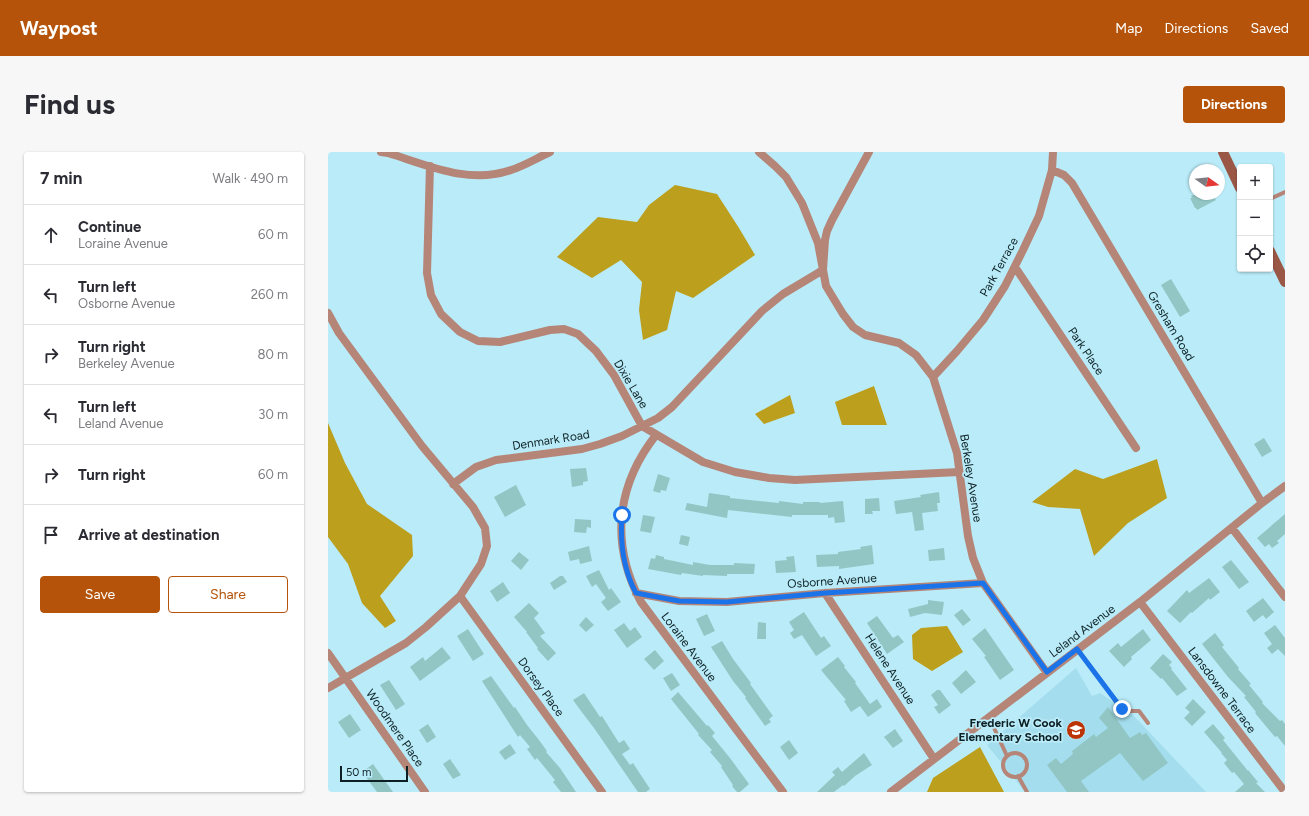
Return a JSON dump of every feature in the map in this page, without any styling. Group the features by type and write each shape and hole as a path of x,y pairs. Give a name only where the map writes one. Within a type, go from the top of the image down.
{"street":[{"path":"381,152 458,174 483,176 510,171 550,152"},
{"name":"Berkeley Avenue","path":"759,152 776,166 786,177 802,203 818,243 826,286 834,301 853,327 865,335 899,344 916,355 933,377 957,453 968,536 973,558 983,583 1047,672"},
{"path":"822,270 827,230 869,152"},
{"name":"Park Terrace","path":"933,377 983,320 1005,286 1039,216 1052,170 1053,152"},
{"path":"1223,152 1237,182"},
{"name":"Dixie Lane","path":"430,166 428,273 431,295 441,314 460,332 478,341 500,342 550,330 564,329 578,334 596,351 614,375 642,426 703,462 735,472 769,478 795,480 959,472"},
{"name":"Gresham Road","path":"1052,170 1064,174 1072,183 1262,503"},
{"path":"1273,257 1285,282"},
{"name":"Park Place","path":"1015,267 1136,448"},
{"name":"Denmark Road","path":"453,484 476,467 496,460 582,449 622,436 658,418 684,396 762,311 783,294 822,270"},
{"path":"328,313 339,333 422,446 473,507 485,528 487,546 481,564 460,596 406,643 328,688"},
{"name":"Loraine Avenue","path":"656,435 647,446 633,472 624,500 622,515 622,545 628,574 641,602 783,792"},
{"name":"Leland Avenue","path":"891,792 1140,602 1285,486"},
{"path":"1232,528 1285,598"},
{"name":"Osborne Avenue","path":"636,593 679,601 727,602 825,593 983,583"},
{"name":"Helene Avenue","path":"825,593 934,759"},
{"name":"Dorsey Place","path":"460,596 602,792"},
{"name":"Lansdowne Terrace","path":"1140,602 1285,792"},
{"name":"Woodmere Place","path":"328,653 425,792"}],"lane":[{"path":"1273,198 1285,192"},
{"path":"1077,649 1122,709 1126,711 1139,711 1148,723"},
{"path":"989,717 1007,756"},
{"path":"1014,752 1023,757 1027,764 1022,774 1018,776 1011,775 1005,770 1003,763 1007,756 1014,752"},
{"path":"1018,776 1028,792"}],"shaded area":[{"path":"675,185 717,194 755,255 693,298 676,291 667,330 643,340 639,310 642,282 621,260 592,278 557,257 598,217 637,222 649,205"},
{"path":"874,386 887,425 842,425 835,402"},
{"path":"790,395 795,413 764,424 755,414"},
{"path":"328,423 345,463 367,504 412,535 413,556 380,596 396,621 385,628 362,603 348,564 328,537"},
{"path":"1157,459 1167,498 1128,523 1094,556 1080,509 1048,507 1032,502 1075,469 1103,479"},
{"path":"947,626 963,652 932,671 913,659 912,635 921,628"},
{"name":"Frederic W Cook Elementary School","path":"1076,668 1092,696 1100,693 1132,714 1206,792 1025,792 987,745"},
{"path":"980,747 1004,792 927,792 933,778"}],"building":[{"path":"1191,200 1216,200 1197,210"},
{"path":"1171,279 1190,311 1180,317 1161,285"},
{"path":"1264,438 1272,451 1262,457 1254,444"},
{"path":"586,468 588,481 583,482 583,485 572,487 570,469"},
{"path":"658,474 670,478 666,491 661,490 660,493 653,491"},
{"path":"516,485 526,505 505,517 494,497"},
{"path":"939,492 940,503 937,503 938,511 922,513 924,530 915,531 912,512 896,514 894,501 921,497 920,495"},
{"path":"709,493 730,496 730,498 779,503 779,501 803,504 803,502 820,503 843,501 845,522 835,523 834,517 828,518 828,515 792,515 792,517 728,510 727,518 685,510 687,503 707,507"},
{"path":"879,498 880,511 872,511 873,514 865,514 865,499"},
{"path":"1285,514 1285,534 1277,541 1279,543 1272,548 1269,544 1265,547 1257,538"},
{"path":"643,515 655,517 651,533 640,531"},
{"path":"575,519 591,520 591,528 587,527 586,533 574,532"},
{"path":"681,535 690,537 688,546 679,544"},
{"path":"872,545 874,564 839,569 839,566 817,567 816,555 838,554 838,552 861,549 860,547"},
{"path":"589,546 592,561 580,564 579,559 570,561 568,552"},
{"path":"944,548 945,560 929,561 928,550"},
{"path":"519,552 529,560 521,570 511,561"},
{"path":"656,555 664,557 664,559 693,565 693,562 710,565 734,565 734,563 755,564 754,574 703,576 682,573 681,575 648,569 651,558 655,559"},
{"path":"794,556 796,572 776,573 775,561 787,560 786,557"},
{"path":"1231,560 1249,582 1239,589 1222,567"},
{"path":"599,570 609,590 611,588 621,602 608,611 601,602 606,598 596,584 592,587 586,576"},
{"path":"560,576 563,576 567,582 554,590 550,583"},
{"path":"1209,578 1220,592 1210,600 1209,598 1180,623 1167,611 1187,590 1189,593"},
{"path":"503,582 510,593 497,602 490,591"},
{"path":"1263,598 1274,612 1266,619 1263,615 1254,622 1246,611"},
{"path":"928,600 944,602 942,615 925,613 910,617 908,609 928,604"},
{"path":"529,603 539,613 534,618 545,633 540,636 556,653 548,661 537,649 538,648 527,632 514,617"},
{"path":"962,609 971,620 963,626 954,615"},
{"path":"804,612 821,638 824,636 831,646 816,656 802,635 794,639 790,633 794,630 789,622"},
{"path":"707,614 715,631 704,636 696,619"},
{"path":"877,616 893,638 898,635 904,642 887,654 867,623"},
{"path":"586,617 594,625 586,632 579,625"},
{"path":"758,622 766,623 766,639 757,639"},
{"path":"624,623 630,631 635,627 642,637 627,648 614,630"},
{"path":"1275,625 1285,638 1285,656 1278,649 1272,654 1267,648 1272,644 1264,633"},
{"path":"985,628 1014,670 1000,680 984,657 986,656 972,639"},
{"path":"468,629 484,654 473,661 457,636"},
{"path":"1143,629 1151,640 1131,657 1132,659 1124,667 1109,651 1118,643 1121,647"},
{"path":"1215,633 1224,645 1222,647 1251,684 1249,685 1263,702 1262,703 1285,724 1285,746 1277,736 1275,737 1255,713 1256,712 1244,697 1246,696 1228,677 1202,644"},
{"path":"722,641 773,716 769,719 771,722 765,726 711,647"},
{"path":"442,647 451,658 420,681 410,667 423,657 425,661"},
{"path":"655,650 664,661 654,670 644,659"},
{"path":"1163,654 1172,662 1169,665 1172,668 1171,669 1187,689 1177,696 1162,678 1161,679 1150,668"},
{"path":"838,657 870,704 877,699 882,707 868,717 860,706 851,712 844,701 846,700 821,670"},
{"path":"966,670 976,682 961,694 952,683"},
{"path":"672,673 680,685 671,691 663,678"},
{"path":"491,676 547,751 546,752 560,768 576,792 561,792 553,782 555,780 537,758 535,760 527,749 530,747 520,735 518,737 482,681"},
{"path":"389,680 405,704 396,710 380,685"},
{"path":"937,690 940,690 951,705 939,714 934,707 938,705 931,695"},
{"path":"678,692 707,726 708,725 715,733 712,736 749,784 740,792 737,792 732,786 733,785 721,767 722,766 710,752 712,750 698,735 699,734 671,699"},
{"path":"584,693 600,717 602,716 619,743 624,740 630,749 622,754 630,765 633,763 650,789 646,792 638,792 573,700"},
{"path":"1193,699 1206,712 1192,726 1184,718 1190,712 1185,708"},
{"name":"Frederic W Cook Elementary School","path":"1108,707 1130,738 1140,732 1142,735 1146,733 1168,763 1143,781 1120,753 1081,781 1089,792 1067,792 1047,765 1056,758 1061,764 1073,754 1072,751 1094,734 1096,737 1108,728 1099,718"},
{"path":"350,714 361,730 349,738 338,722"},
{"path":"428,724 436,737 427,743 419,730"},
{"path":"1213,724 1225,738 1223,740 1258,782 1256,783 1265,792 1235,792 1244,784 1224,763 1227,760 1204,732"},
{"path":"895,729 903,741 893,748 884,737"},
{"path":"789,740 798,753 789,760 780,747"},
{"path":"510,744 516,753 505,760 499,752"},
{"path":"864,753 872,765 834,792 817,792 835,775 832,772 838,767 842,772"},
{"path":"450,759 461,775 453,779 443,764"},
{"path":"373,764 393,792 377,792 362,772"}],"place":[{"name":"Frederic W Cook Elementary School","path":"1076,730"}],"route":[{"path":"622,515 621,530 624,560 636,593 679,601 727,602 825,593 983,583 1047,672 1077,649 1122,709"}]}
